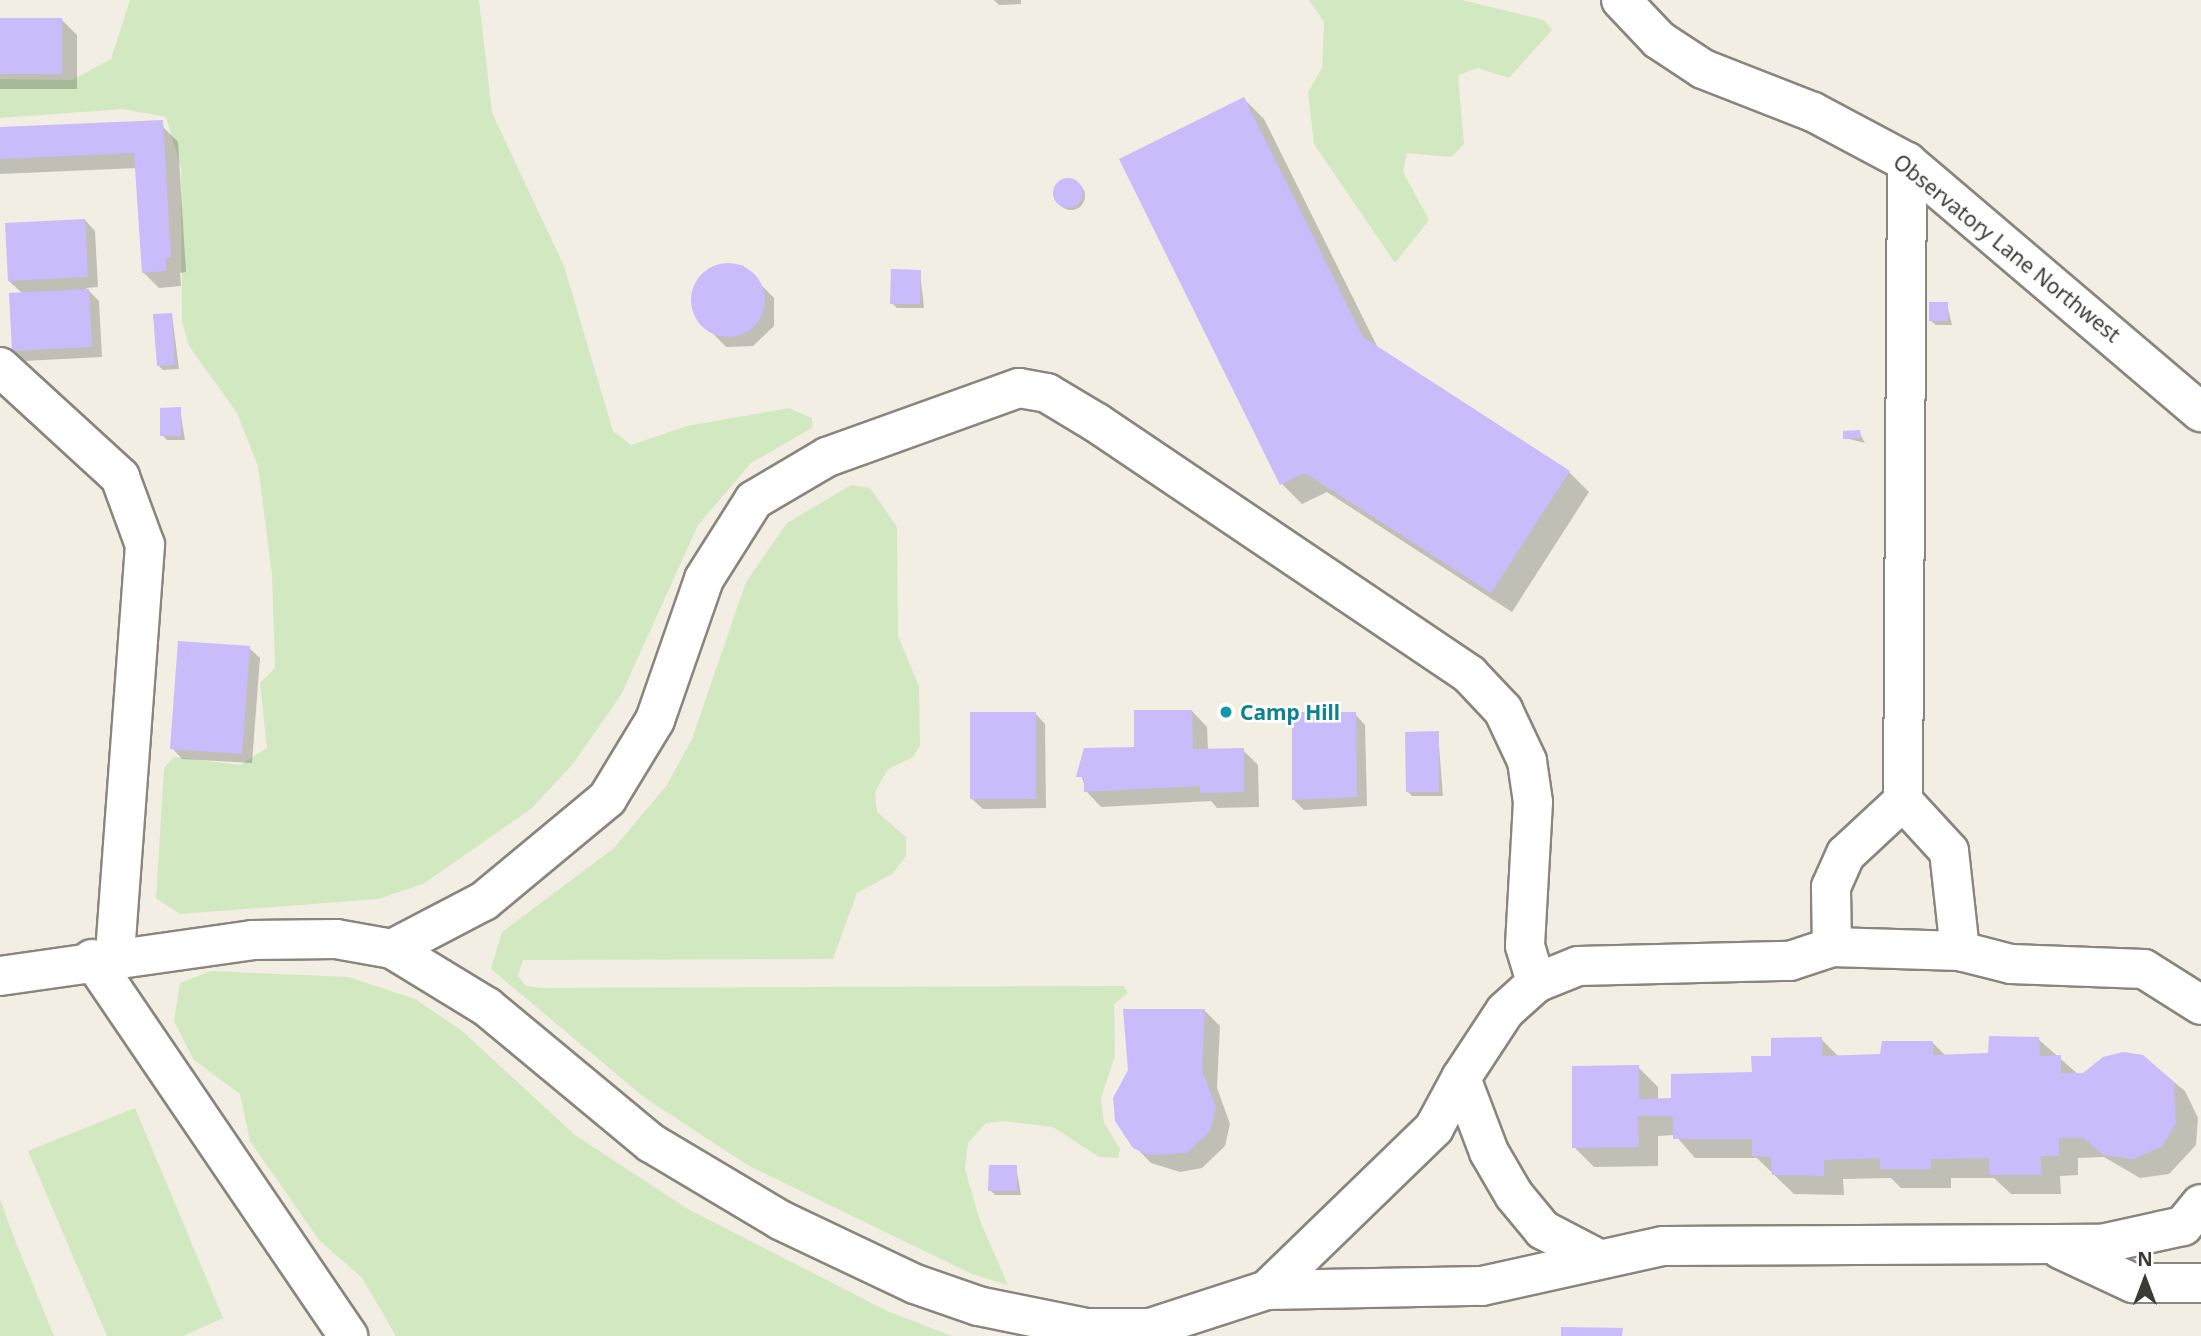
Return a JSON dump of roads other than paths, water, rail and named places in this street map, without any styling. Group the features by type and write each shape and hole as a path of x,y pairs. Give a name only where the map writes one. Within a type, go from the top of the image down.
{"street":[{"name":"Observatory Lane Northwest","path":"1621,0 1659,40 1703,69 1813,112 1908,162 2201,412"},
{"path":"1908,162 1903,801 1949,851 1961,951"},
{"path":"0,367 120,477 145,545 103,957 348,1336"},
{"path":"392,949 484,901 607,799 655,720 704,579 754,500 827,457 1020,388 1047,393 1097,423 1469,674 1503,710 1527,761 1534,802 1525,946 1536,983"},
{"path":"1832,947 1830,887 1846,854 1903,801"},
{"path":"0,976 103,957 266,940 336,939 392,949 487,1007 651,1143 790,1226 978,1306 1065,1326 1151,1332 1267,1290 1482,1286 1597,1258 1663,1246 2101,1244 2183,1226 2201,1204"},
{"path":"1267,1290 1434,1128 1461,1078 1505,1011 1536,983 1578,966 1790,961 1832,947 1961,951 2011,964 2144,969 2201,1005"},
{"path":"1461,1078 1489,1152 1514,1195 1544,1230 1597,1258"},
{"path":"2051,1245 2133,1283 2201,1283"}],"place":[{"name":"Camp Hill","path":"1226,712"}]}
